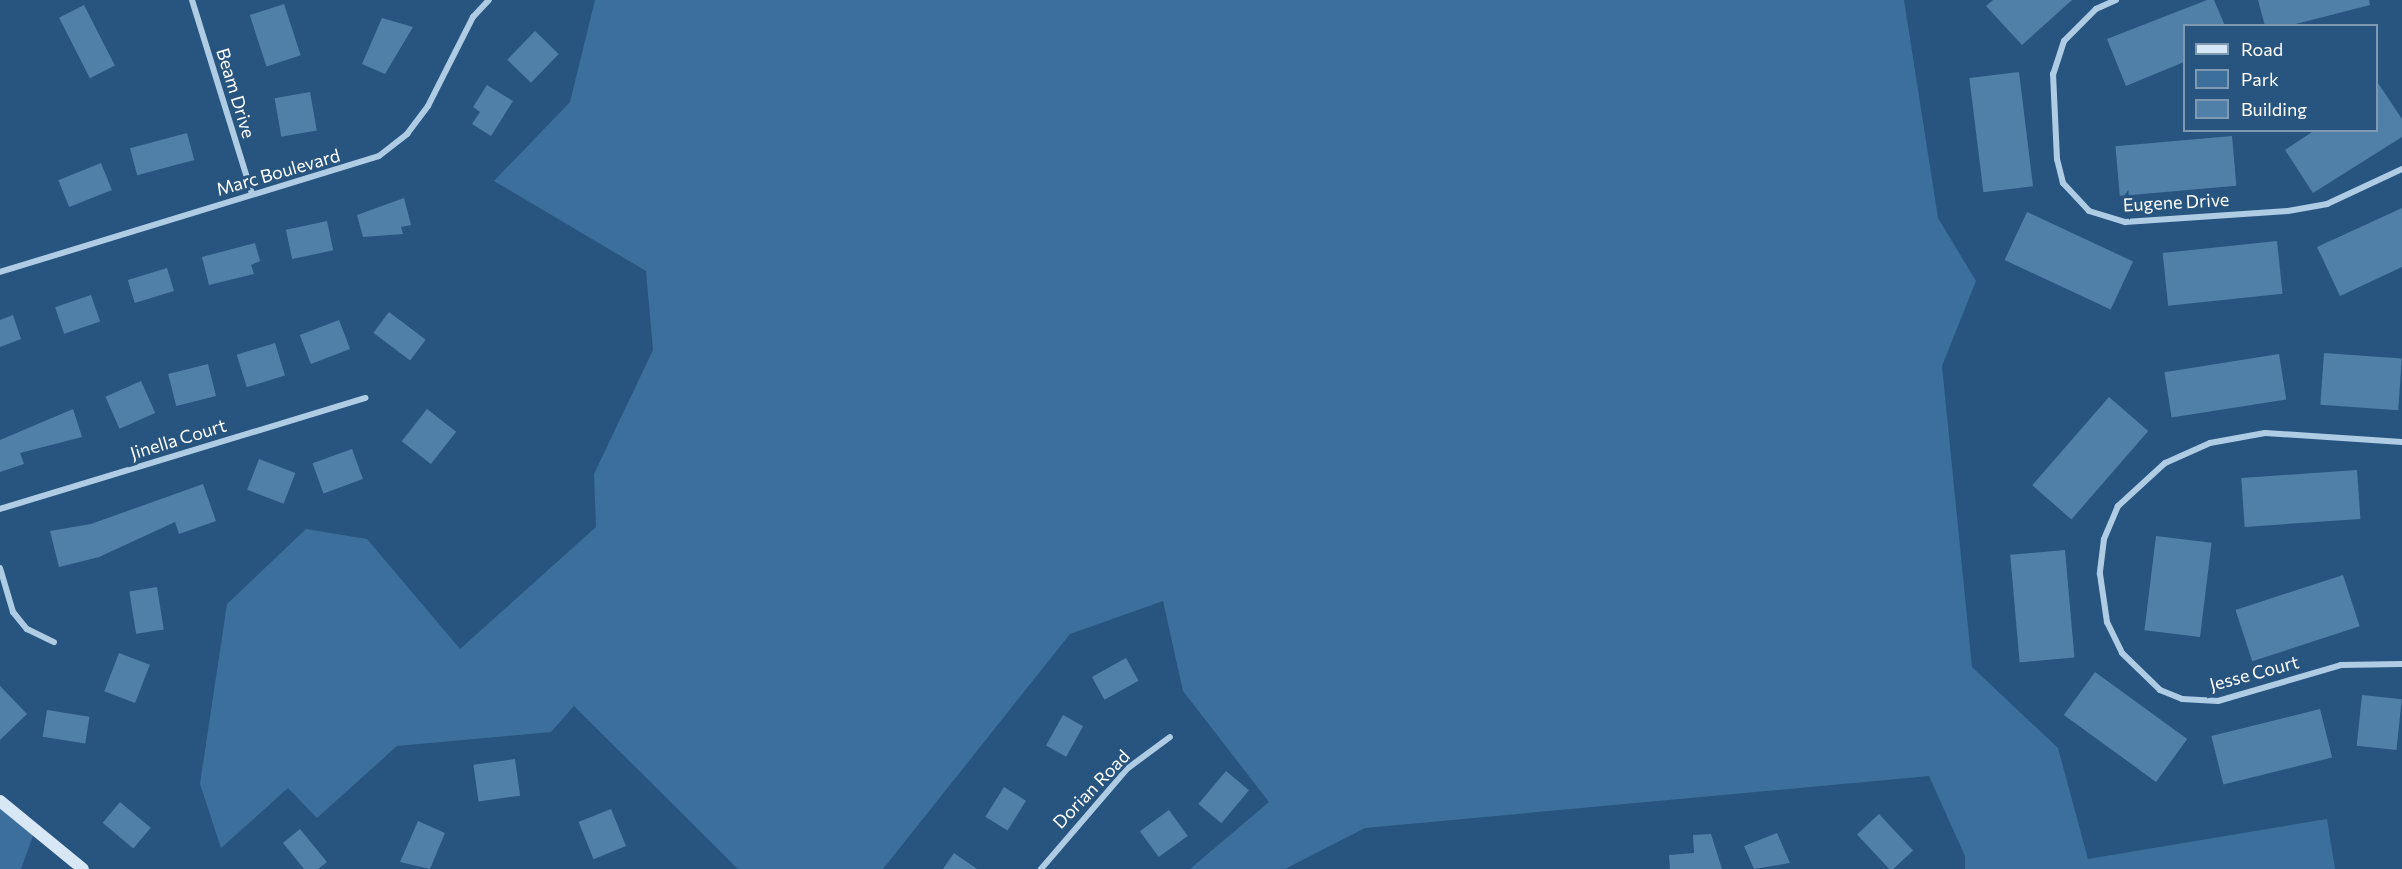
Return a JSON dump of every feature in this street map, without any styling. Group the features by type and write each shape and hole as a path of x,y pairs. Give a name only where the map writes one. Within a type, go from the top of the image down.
{"street":[{"name":"Beam Drive","path":"192,0 252,194"},
{"name":"Marc Boulevard","path":"0,272 252,194 357,165 389,150 428,106 473,17 489,0"},
{"name":"Eugene Drive","path":"2116,0 2096,9 2064,41 2053,74 2056,159 2063,183 2089,211 2125,222 2288,211 2327,204 2402,170"},
{"name":"Jinella Court","path":"0,509 366,398"},
{"name":"Jesse Court","path":"2402,442 2265,433 2210,443 2165,463 2118,506 2104,539 2100,574 2107,622 2122,653 2160,690 2182,699 2218,701 2341,665 2402,664"},
{"path":"0,568 13,612 27,629 54,642"},
{"name":"Dorian Road","path":"1041,869 1128,768 1170,737"},
{"path":"0,801 83,869"}],"green space":[{"path":"595,0 1904,0 1938,218 1976,281 1942,366 1972,667 2058,748 2088,859 2327,819 2335,869 1965,869 1965,856 1929,776 1365,828 1285,869 1190,869 1269,802 1183,691 1163,601 1070,634 883,869 738,869 574,706 551,732 397,746 317,818 288,788 221,848 200,784 227,604 306,529 367,539 460,649 596,527 594,474 653,350 646,271 494,181 570,102"},
{"path":"0,807 37,825 21,869 0,869"}],"building":[{"path":"1993,0 2072,0 2022,45 1986,6"},
{"path":"2207,0 2214,0 2224,24 2183,24 2183,62 2126,86 2107,39"},
{"path":"2258,0 2369,0 2370,5 2296,24 2264,24"},
{"path":"284,4 301,55 266,66 250,15"},
{"path":"84,5 115,66 90,78 59,18"},
{"path":"382,18 413,27 385,74 362,64"},
{"path":"535,31 559,54 531,83 507,60"},
{"path":"2019,72 2033,186 1983,192 1969,78"},
{"path":"2378,83 2402,119 2402,137 2313,193 2285,150 2312,132 2378,132"},
{"path":"487,85 513,101 491,136 472,124 480,112 473,107"},
{"path":"310,92 317,130 281,137 275,98"},
{"path":"187,133 194,160 137,175 130,148"},
{"path":"2232,136 2236,186 2120,196 2115,146"},
{"path":"101,163 112,190 69,207 58,180"},
{"path":"404,198 411,225 401,227 403,234 363,237 357,215"},
{"path":"2402,208 2402,267 2340,296 2317,247"},
{"path":"2027,212 2133,261 2111,309 2005,260"},
{"path":"327,221 333,250 292,259 286,230"},
{"path":"2277,241 2283,294 2168,306 2163,253"},
{"path":"255,243 260,261 251,265 254,274 209,285 202,257"},
{"path":"167,268 174,291 135,303 128,280"},
{"path":"91,295 100,321 64,334 55,307"},
{"path":"389,312 426,340 410,360 373,333"},
{"path":"13,315 21,339 0,347 0,320"},
{"path":"339,320 350,349 311,364 300,335"},
{"path":"275,343 285,376 247,387 237,355"},
{"path":"2324,353 2402,358 2398,410 2320,405"},
{"path":"2279,354 2286,399 2172,418 2164,372"},
{"path":"208,364 216,396 176,406 168,374"},
{"path":"141,381 155,413 120,429 105,397"},
{"path":"2109,397 2148,431 2071,519 2032,485"},
{"path":"73,409 82,437 20,453 24,464 0,472 0,440"},
{"path":"427,409 456,432 431,464 402,441"},
{"path":"352,449 363,479 323,493 313,463"},
{"path":"259,459 295,473 284,504 247,490"},
{"path":"2357,470 2360,519 2245,527 2241,478"},
{"path":"203,484 216,521 179,534 175,522 99,557 59,567 50,531 91,524"},
{"path":"2156,536 2212,543 2200,637 2144,630"},
{"path":"2065,550 2074,658 2020,662 2010,555"},
{"path":"2343,575 2360,626 2252,661 2236,610"},
{"path":"157,587 164,629 136,634 129,591"},
{"path":"119,653 150,665 135,703 104,691"},
{"path":"1126,658 1139,681 1104,700 1092,677"},
{"path":"2095,672 2187,739 2156,782 2064,715"},
{"path":"0,686 27,714 0,740"},
{"path":"2362,695 2402,699 2396,750 2357,746"},
{"path":"2320,709 2332,758 2223,785 2211,736"},
{"path":"47,710 89,717 85,743 43,737"},
{"path":"1063,715 1083,726 1066,757 1046,746"},
{"path":"515,759 520,796 479,801 473,765"},
{"path":"1226,771 1249,790 1221,823 1198,804"},
{"path":"1004,787 1026,801 1008,830 985,817"},
{"path":"120,802 151,828 133,848 103,823"},
{"path":"611,809 626,846 594,859 579,822"},
{"path":"1169,810 1188,836 1159,857 1140,831"},
{"path":"1879,814 1913,851 1893,869 1889,869 1857,834"},
{"path":"418,821 445,833 430,869 400,862"},
{"path":"300,829 327,862 318,869 304,869 283,843"},
{"path":"1777,833 1790,863 1754,869 1744,846"},
{"path":"1711,834 1722,869 1670,869 1669,855 1694,853 1693,835"},
{"path":"954,853 977,869 943,869"}]}
